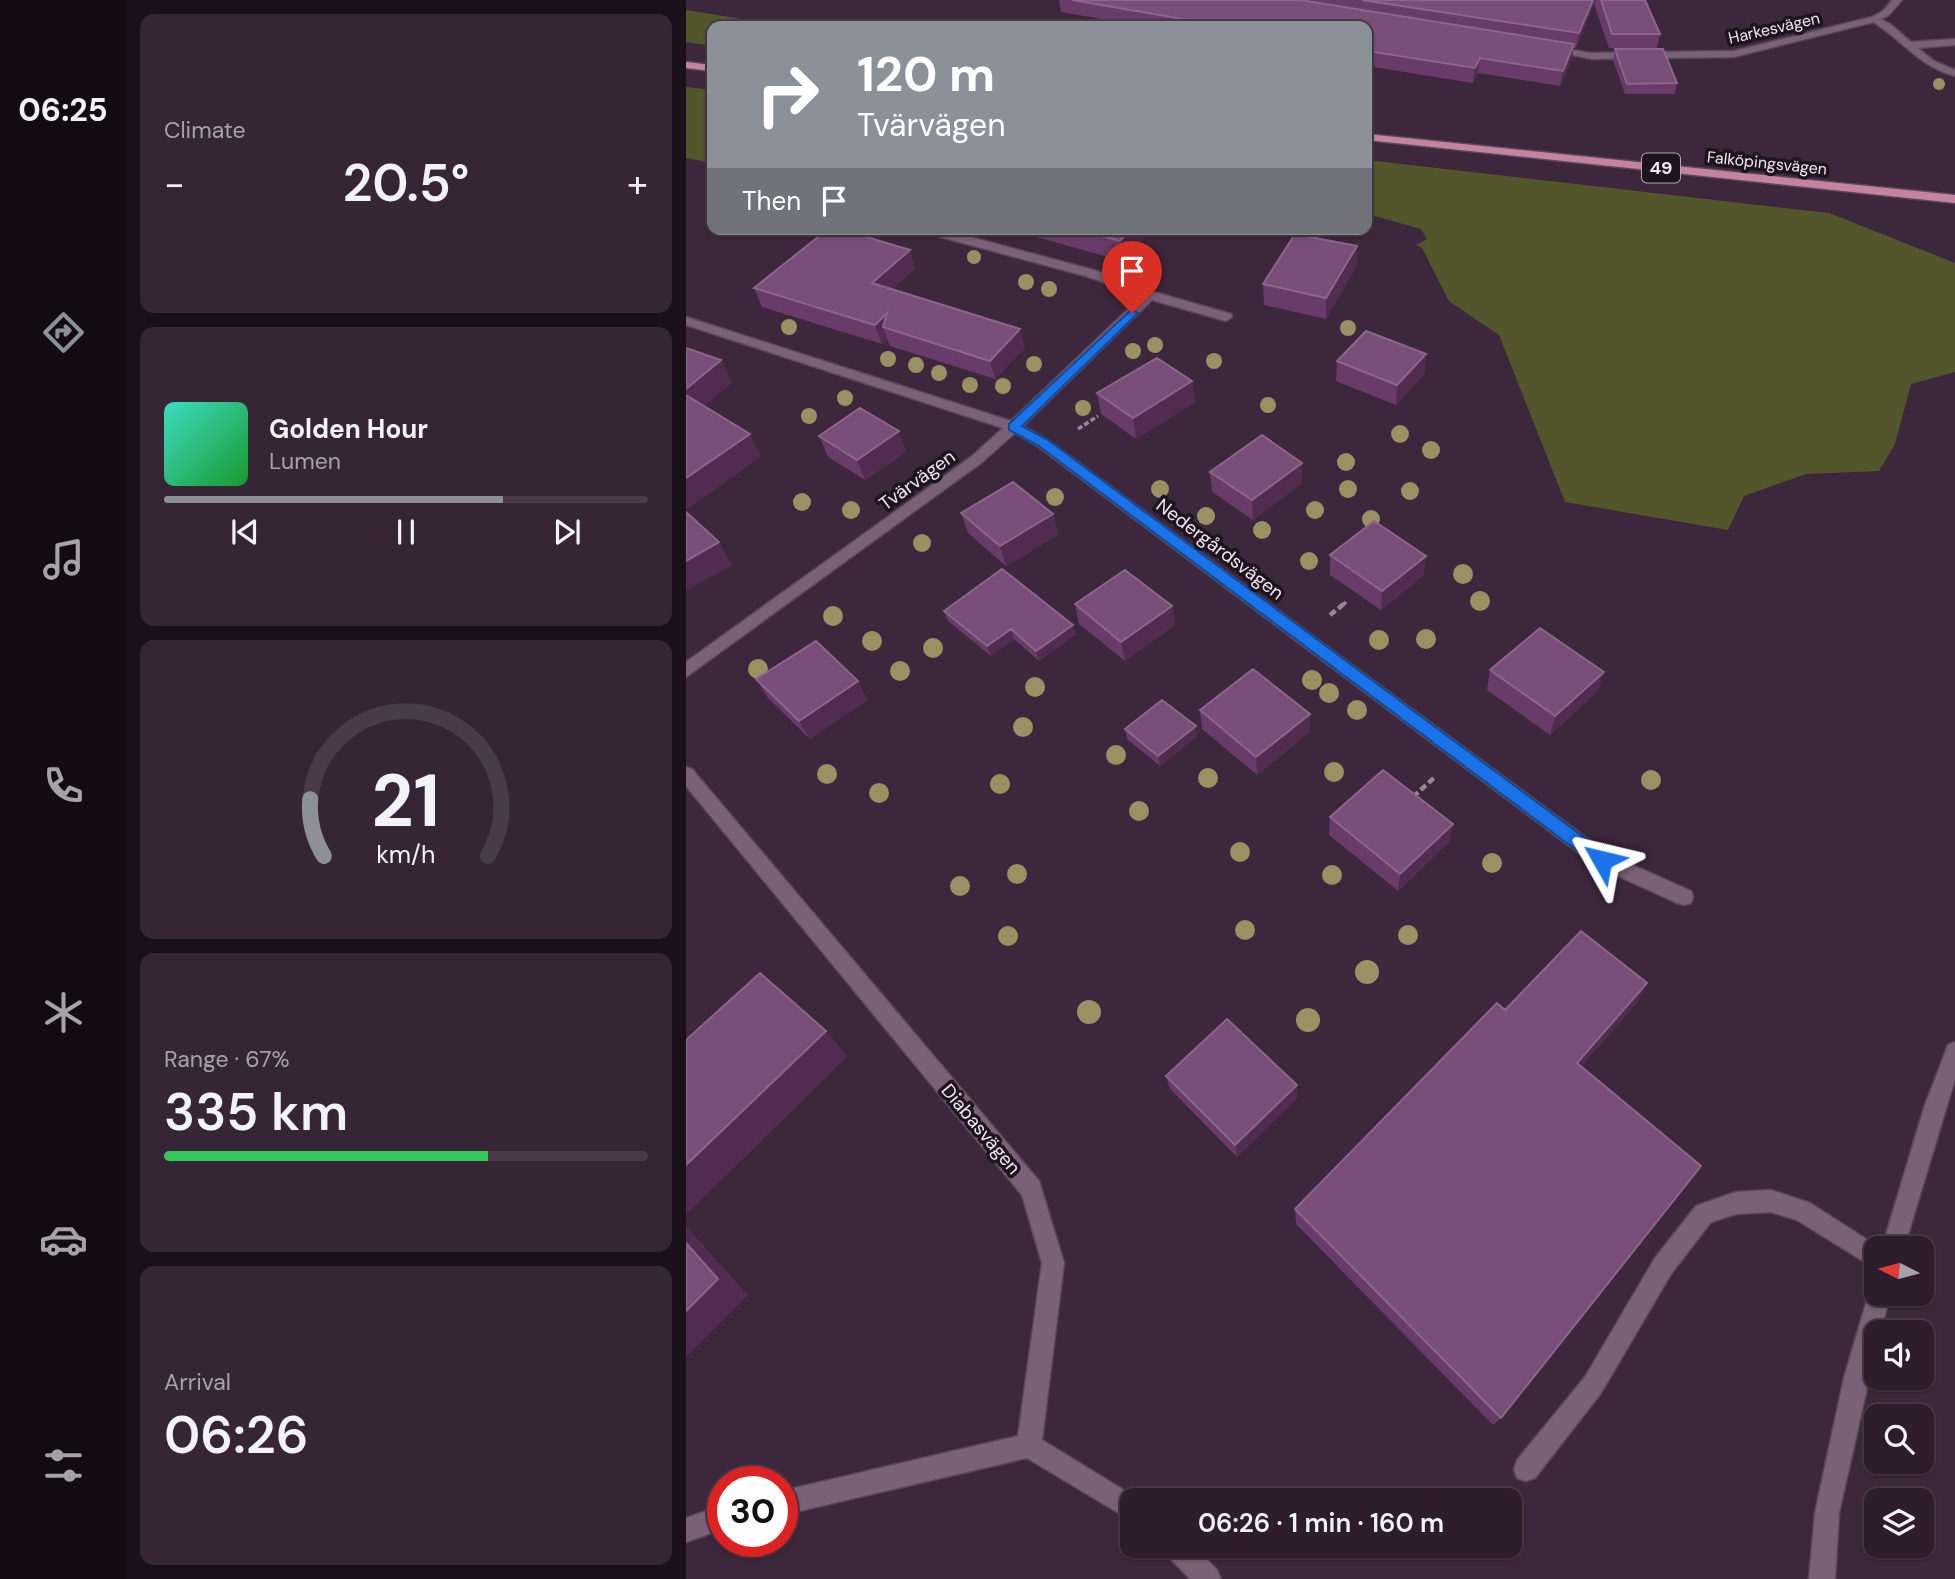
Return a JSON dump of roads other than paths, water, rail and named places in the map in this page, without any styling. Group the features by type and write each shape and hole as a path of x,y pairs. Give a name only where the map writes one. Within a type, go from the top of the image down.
{"main road":[{"path":"686,65 707,67"},
{"name":"Falköpingsvägen","path":"1372,138 1955,199"}],"street":[{"name":"Harkesvägen","path":"1537,48 1592,56 1724,55 1875,19 1886,13 1897,0"},
{"path":"1875,19 1902,37 1925,62 1955,73"},
{"path":"1910,46 1955,42"},
{"path":"948,235 1093,274 1150,295 1226,317"},
{"name":"Tvärvägen","path":"686,671 946,482 1014,427 1150,295"},
{"name":"Nedergårdsvägen","path":"686,321 1014,427 1044,443 1602,860 1684,897"},
{"name":"Diabasvägen","path":"686,774 1031,1189 1053,1263 1029,1447"},
{"path":"1897,1236 1934,1108 1955,1052"},
{"path":"1526,1469 1593,1385 1663,1266 1704,1214 1736,1203 1770,1201 1802,1211 1864,1250"},
{"path":"1822,1579 1827,1513 1856,1378 1876,1306"},
{"path":"798,1499 1029,1447 1120,1502"},
{"path":"686,1530 707,1523"},
{"path":"1188,1558 1208,1579"}]}
